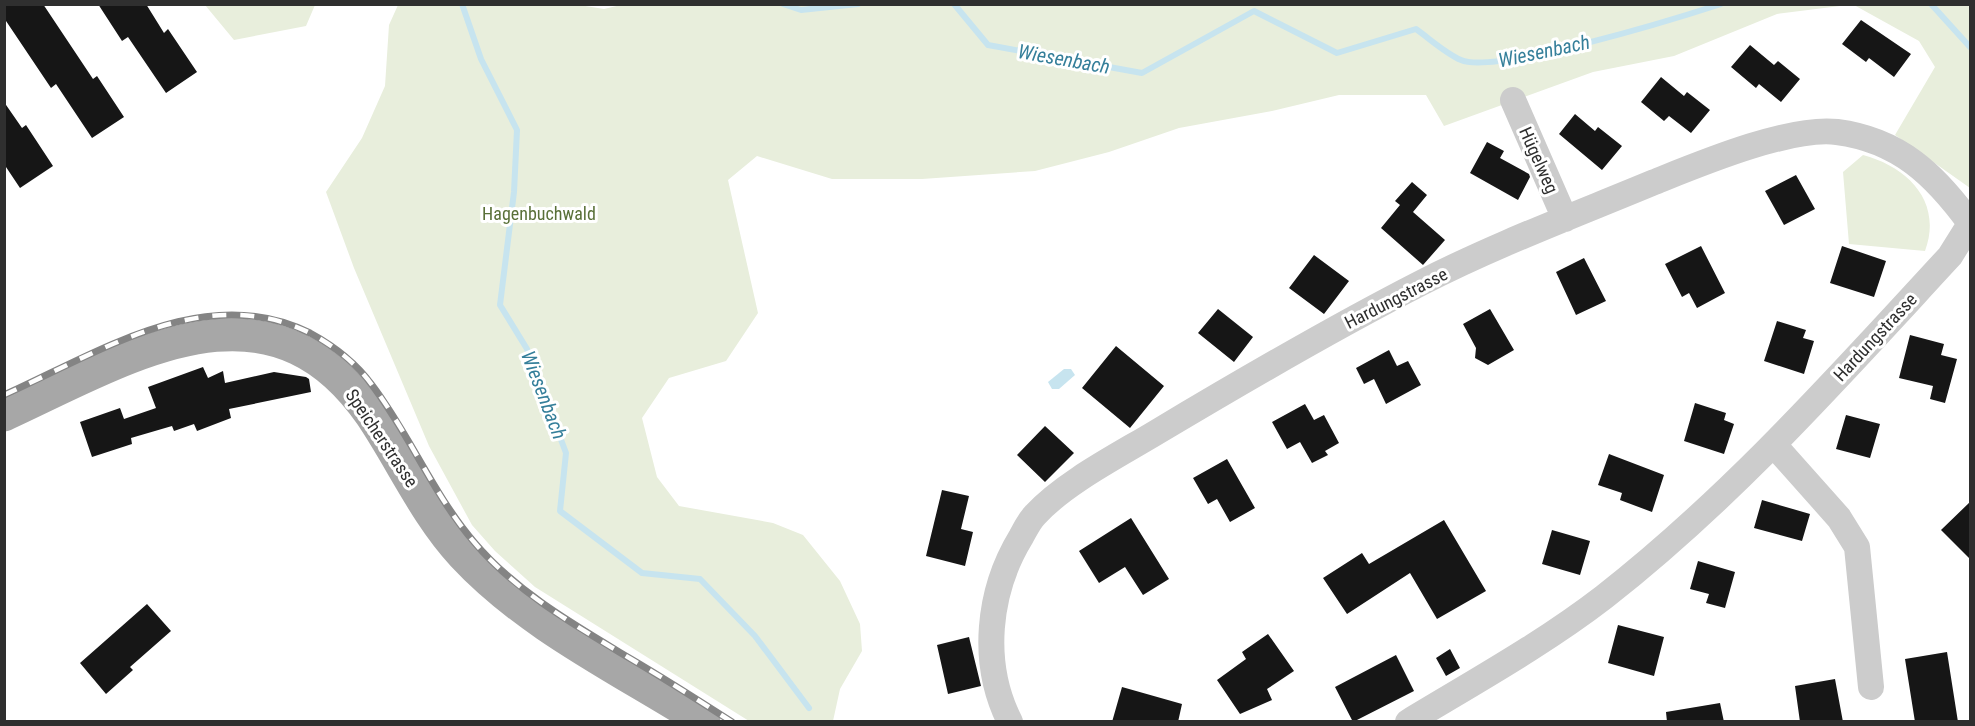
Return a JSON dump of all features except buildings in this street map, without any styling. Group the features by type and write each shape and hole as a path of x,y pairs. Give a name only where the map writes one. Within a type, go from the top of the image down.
{"main road":[{"name":"Speicherstrasse","path":"4,415 126,359 196,336 251,334 275,340 304,352 331,369 352,389 371,415 439,526 482,575 507,597 554,630 704,722"}],"street":[{"name":"Hügelweg","path":"1513,100 1565,219"},
{"name":"Hardungstrasse","path":"1010,722 994,672 990,619 1005,563 1034,516 1077,481 1281,357 1423,282 1565,219 1706,162 1794,134 1834,131 1868,139 1899,151 1930,174 1971,224 1950,256 1774,445 1723,494 1603,597 1539,642 1408,722"},
{"path":"1774,445 1839,518 1857,547 1871,687"}],"green space":[{"name":"Hagenbuchwald","path":"573,4 604,9 625,4 1848,5 1777,14 1674,56 1593,72 1444,126 1426,95 1339,95 1272,111 1179,128 1109,152 1035,171 922,179 832,179 757,156 728,180 758,313 726,361 669,378 642,418 657,477 679,506 773,523 803,535 840,581 860,624 862,651 840,689 833,721 749,721 535,587 495,551 472,525 429,446 354,268 326,192 362,138 385,86 389,25 398,5"},
{"path":"205,5 315,5 306,26 234,40"},
{"path":"1854,5 1970,5 1970,188 1895,135 1935,67 1919,41"},
{"path":"1863,155 1894,168 1918,189 1929,217 1929,233 1925,251 1849,244 1843,172"}],"water":[{"path":"1064,369 1071,369 1075,375 1059,389 1052,389 1048,382"}],"waterway":[{"name":"Wiesenbach","path":"462,4 481,59 517,130 514,192 500,305 527,349 566,453 560,511 642,573 700,579 755,636 809,708"},
{"name":"Wiesenbach","path":"783,4 801,10 858,4"},
{"name":"Wiesenbach","path":"954,4 988,45 1142,73 1254,11 1337,53 1416,29 1455,57 1480,62 1510,60 1546,53 1667,21 1721,4"},
{"name":"Wiesenbach","path":"1931,4 1970,47"}],"railway":[{"path":"4,395 115,343 153,329 192,319 232,315 271,319 310,333 344,356 366,377 386,404 459,524 509,577 568,621 732,722"}]}
